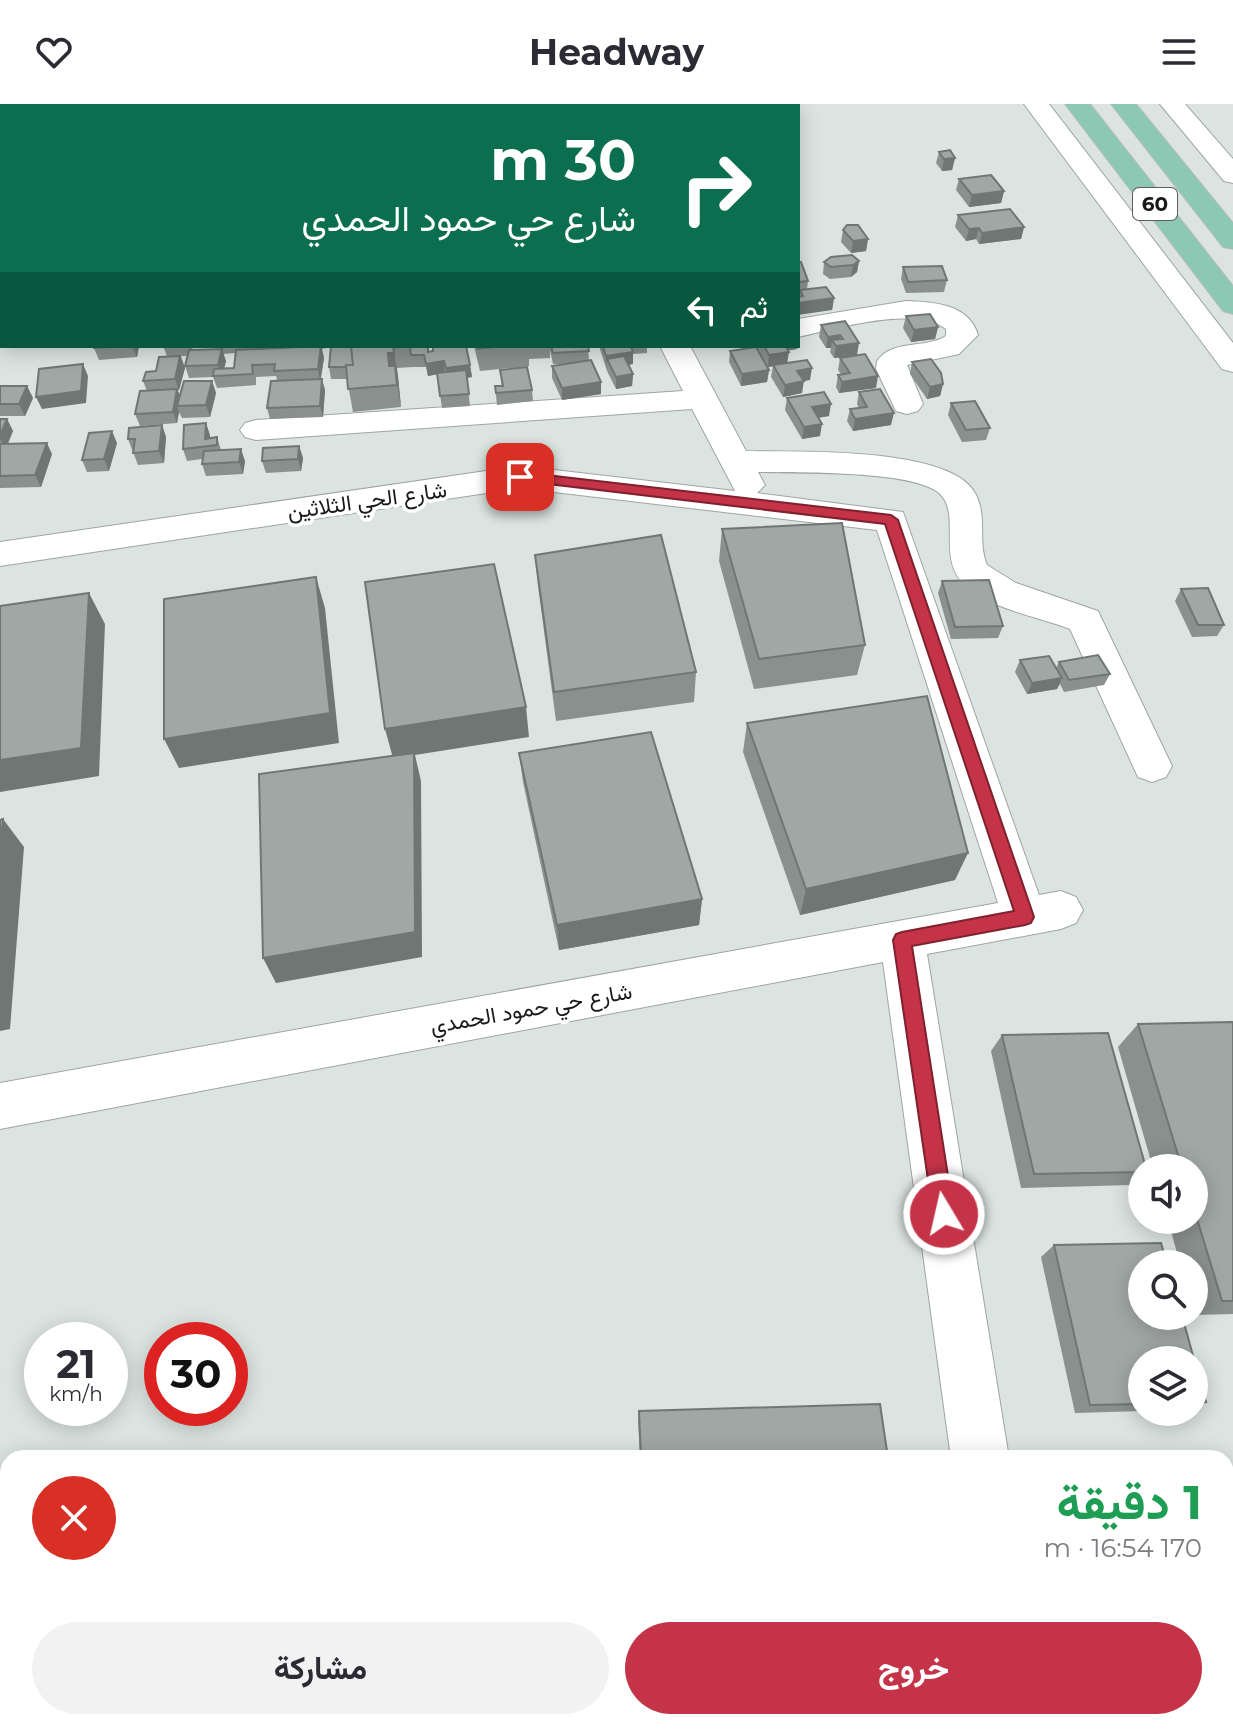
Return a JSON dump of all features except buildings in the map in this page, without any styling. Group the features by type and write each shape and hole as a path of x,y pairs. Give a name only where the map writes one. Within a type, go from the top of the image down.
{"main road":[{"name":"60","path":"1077,104 1233,305"},
{"name":"60","path":"1123,104 1233,241"}],"street":[{"path":"1036,104 1233,363"},
{"path":"1172,104 1233,175"},
{"path":"800,328 883,312 924,310 941,313 958,323 963,335 957,345 945,350 899,356 892,361 891,369 907,404"},
{"path":"677,349 757,504"},
{"path":"256,430 705,399"},
{"path":"736,461 898,469 927,473 948,483 963,497 967,513 964,553 980,580 1085,620 1152,766"},
{"name":"شارع الحي الثلاثين","path":"0,554 520,477 891,520 1043,914"},
{"name":"شارع حي حمود الحمدي","path":"0,1106 1043,914"},
{"path":"902,940 979,1450"}],"route":[{"path":"520,477 891,520 1025,917 902,940 944,1214"}]}
